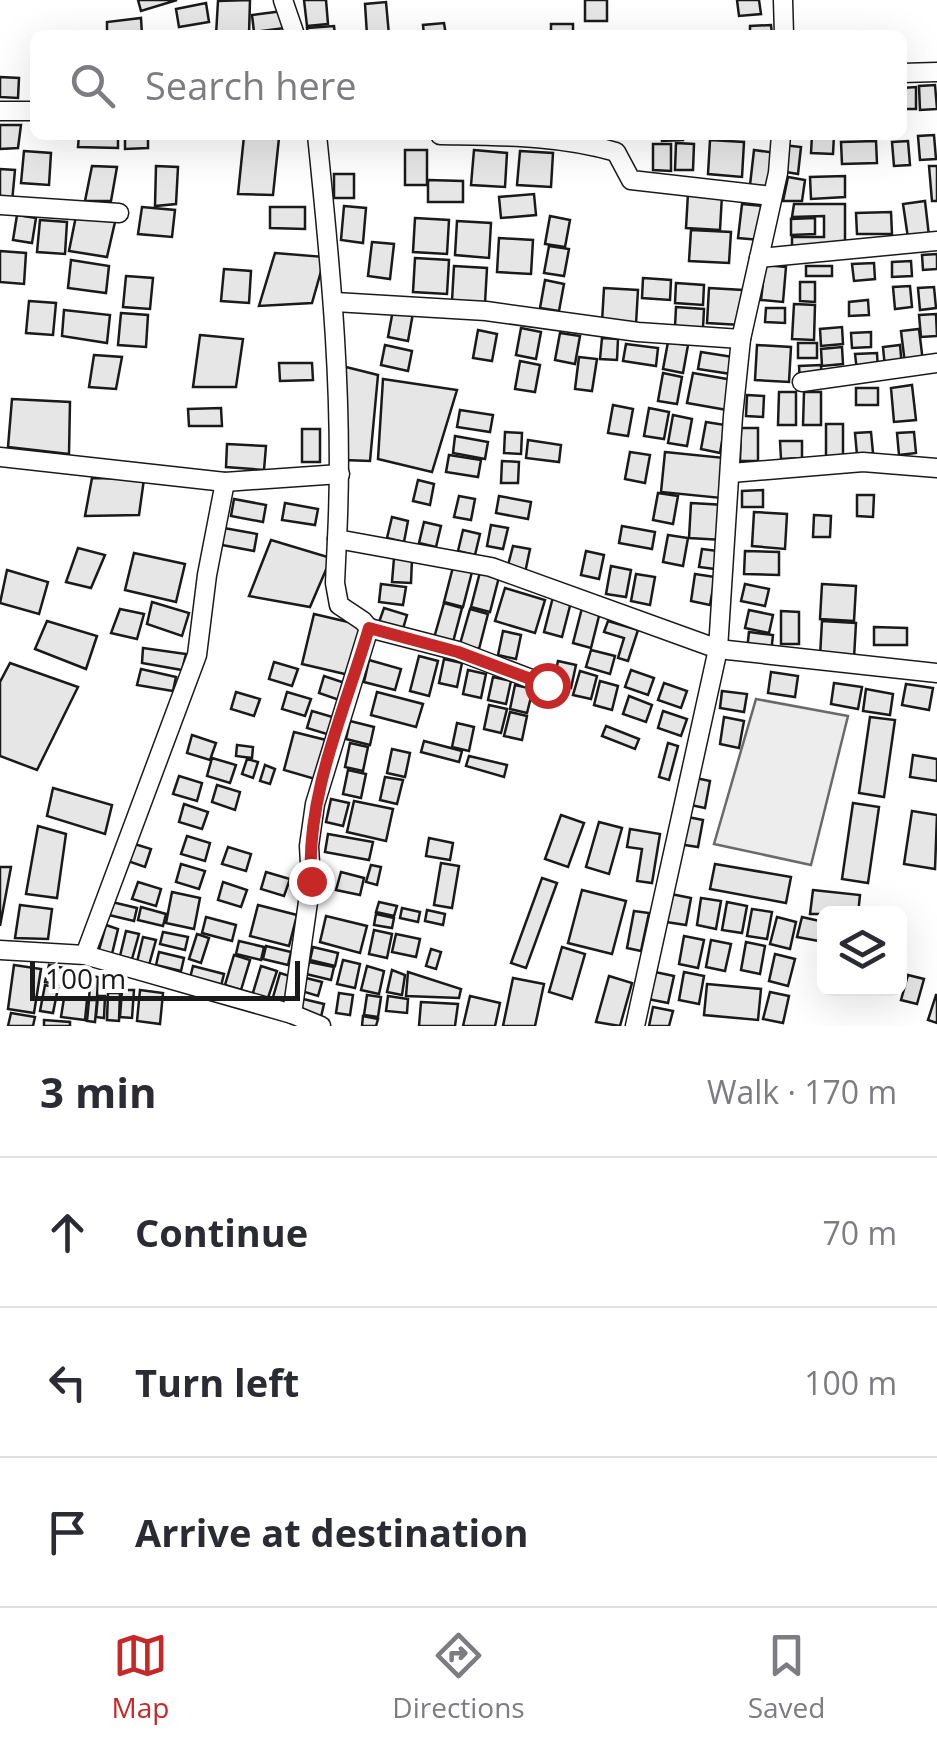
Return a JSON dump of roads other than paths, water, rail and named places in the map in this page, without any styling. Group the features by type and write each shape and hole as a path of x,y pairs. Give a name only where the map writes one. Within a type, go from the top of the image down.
{"street":[{"path":"283,0 293,30"},
{"path":"783,0 784,30"},
{"path":"907,73 937,72"},
{"path":"0,110 30,111"},
{"path":"319,140 335,302 340,474 335,583 340,605 369,628 458,652 547,685"},
{"path":"545,140 616,152 631,180 772,196"},
{"path":"635,1026 718,649 741,339 780,140"},
{"path":"0,205 119,214"},
{"path":"759,258 937,241"},
{"path":"335,302 486,311 638,332 741,339"},
{"path":"802,382 937,363"},
{"path":"0,457 225,482 340,474"},
{"path":"731,473 864,462 937,468"},
{"path":"85,955 197,655 225,482"},
{"path":"337,539 491,567 718,649 937,673"},
{"path":"292,1014 311,881 309,846 315,804 369,628"},
{"path":"1,956 85,955 322,1026"}]}
